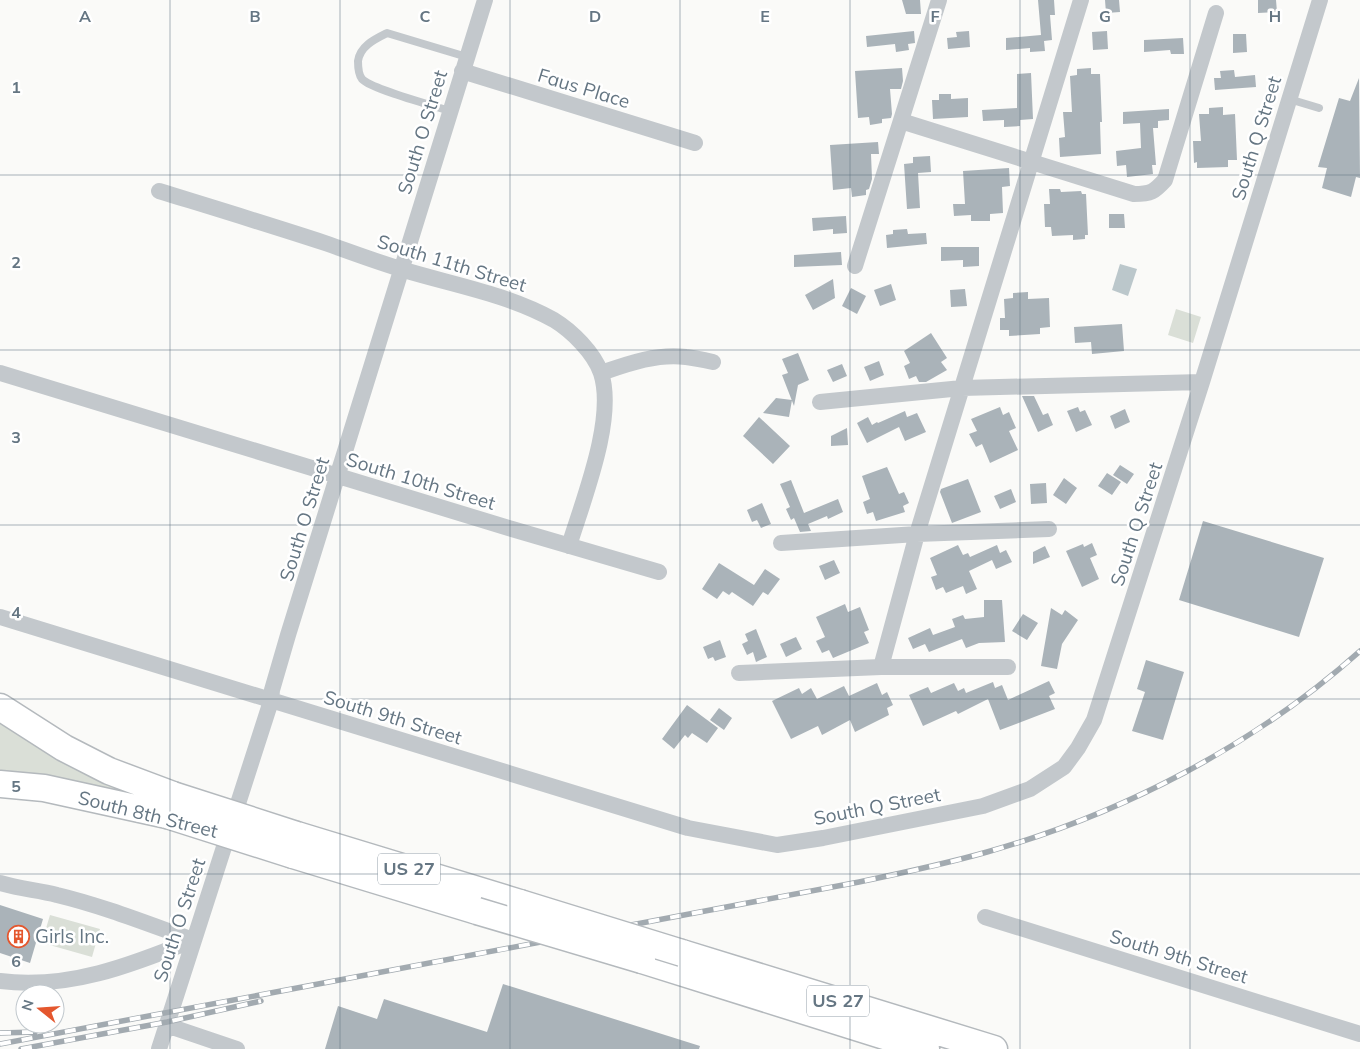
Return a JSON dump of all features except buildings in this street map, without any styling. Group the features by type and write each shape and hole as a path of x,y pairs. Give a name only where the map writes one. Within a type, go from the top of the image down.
{"highway":[{"name":"US 27","path":"0,707 64,748 170,805 295,845 477,911 642,960 926,1049"},
{"name":"South 8th Street","path":"0,784 170,805"},
{"name":"US 27","path":"295,845 520,903 994,1049"}],"street":[{"name":"South O Street","path":"158,1049 271,701 272,690 288,635 485,0"},
{"path":"855,266 939,0"},
{"path":"881,667 917,534 1081,0"},
{"name":"South Q Street","path":"777,845 823,838 983,806 1030,788 1064,767 1078,748 1094,720 1202,382 1320,0"},
{"path":"901,121 1134,194 1146,194 1155,191 1165,180 1216,13"},
{"name":"Faus Place","path":"464,64 695,143"},
{"name":"South 11th Street","path":"159,191 402,269 505,298 525,306 556,322 575,337 591,355 601,373"},
{"path":"569,546 602,437 604,412 601,373 627,364 663,356 684,356 713,362"},
{"name":"South 10th Street","path":"0,373 659,572"},
{"path":"820,402 962,388 1202,382"},
{"path":"781,543 917,534 1049,529"},
{"name":"South 9th Street","path":"0,617 688,828 777,845"},
{"path":"739,673 881,667 1008,667"},
{"path":"0,883 20,889 55,894 90,904 193,940"},
{"name":"South 9th Street","path":"985,917 1360,1034"},
{"path":"0,981 21,984 39,983 72,979 110,971 193,940"},
{"path":"166,1025 237,1049"}],"lane":[{"path":"450,111 375,87 362,79 358,69 359,55 371,40 387,33 464,64"},
{"path":"1289,99 1319,108"}],"shaded area":[{"path":"1120,264 1137,269 1128,296 1112,290"},
{"path":"1176,309 1201,317 1193,343 1168,335"},
{"path":"0,716 155,799 0,775"},
{"path":"50,915 100,929 92,957 46,944 44,935"}],"railway":[{"path":"0,1044 859,882 987,852 1087,818 1185,773 1276,717 1360,651"},
{"path":"21,1049 167,1022 261,1001"},
{"path":"0,1033 15,1033"}],"place":[{"name":"Girls Inc.","path":"19,936"}]}
